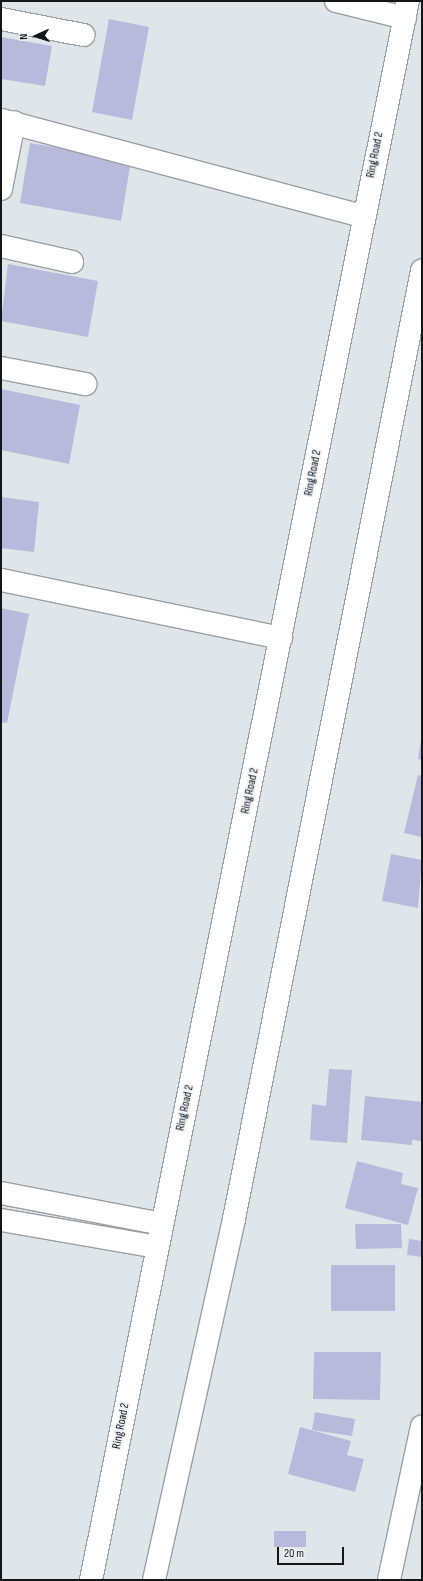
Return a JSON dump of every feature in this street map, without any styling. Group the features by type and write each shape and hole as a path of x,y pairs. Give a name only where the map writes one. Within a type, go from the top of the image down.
{"street":[{"path":"336,1 406,9"},
{"name":"Ring Road 2","path":"91,1580 281,638 363,216 406,9"},
{"path":"1,19 82,35"},
{"path":"1,189 7,121 363,216"},
{"path":"1,246 72,262"},
{"path":"154,1580 235,1211 422,270"},
{"path":"1,368 85,384"},
{"path":"1,580 281,638"},
{"path":"1,1193 162,1224"},
{"path":"1,1220 157,1247"},
{"path":"389,1580 422,1431"}],"building":[{"path":"109,19 149,27 132,120 92,112"},
{"path":"1,37 52,46 45,86 1,79"},
{"path":"30,143 131,160 121,221 20,203"},
{"path":"8,264 98,281 88,337 1,321"},
{"path":"1,389 80,405 69,464 1,450"},
{"path":"1,497 39,502 34,552 1,548"},
{"path":"1,608 29,614 7,723 1,722"},
{"path":"422,740 422,760 418,759"},
{"path":"418,775 422,776 422,837 404,833"},
{"path":"391,854 422,860 418,908 382,901"},
{"path":"329,1069 352,1070 347,1143 310,1140 312,1104 326,1106"},
{"path":"365,1096 422,1102 422,1141 412,1140 412,1145 361,1140"},
{"path":"357,1161 403,1173 401,1184 418,1188 408,1225 345,1208"},
{"path":"355,1224 401,1224 402,1248 356,1249"},
{"path":"409,1239 422,1241 422,1257 407,1255"},
{"path":"331,1265 395,1265 395,1311 331,1311"},
{"path":"314,1352 381,1352 380,1400 313,1399"},
{"path":"315,1412 355,1419 352,1436 312,1430"},
{"path":"300,1427 351,1441 347,1455 364,1459 355,1492 288,1474"},
{"path":"274,1531 306,1531 306,1547 274,1547"}]}
